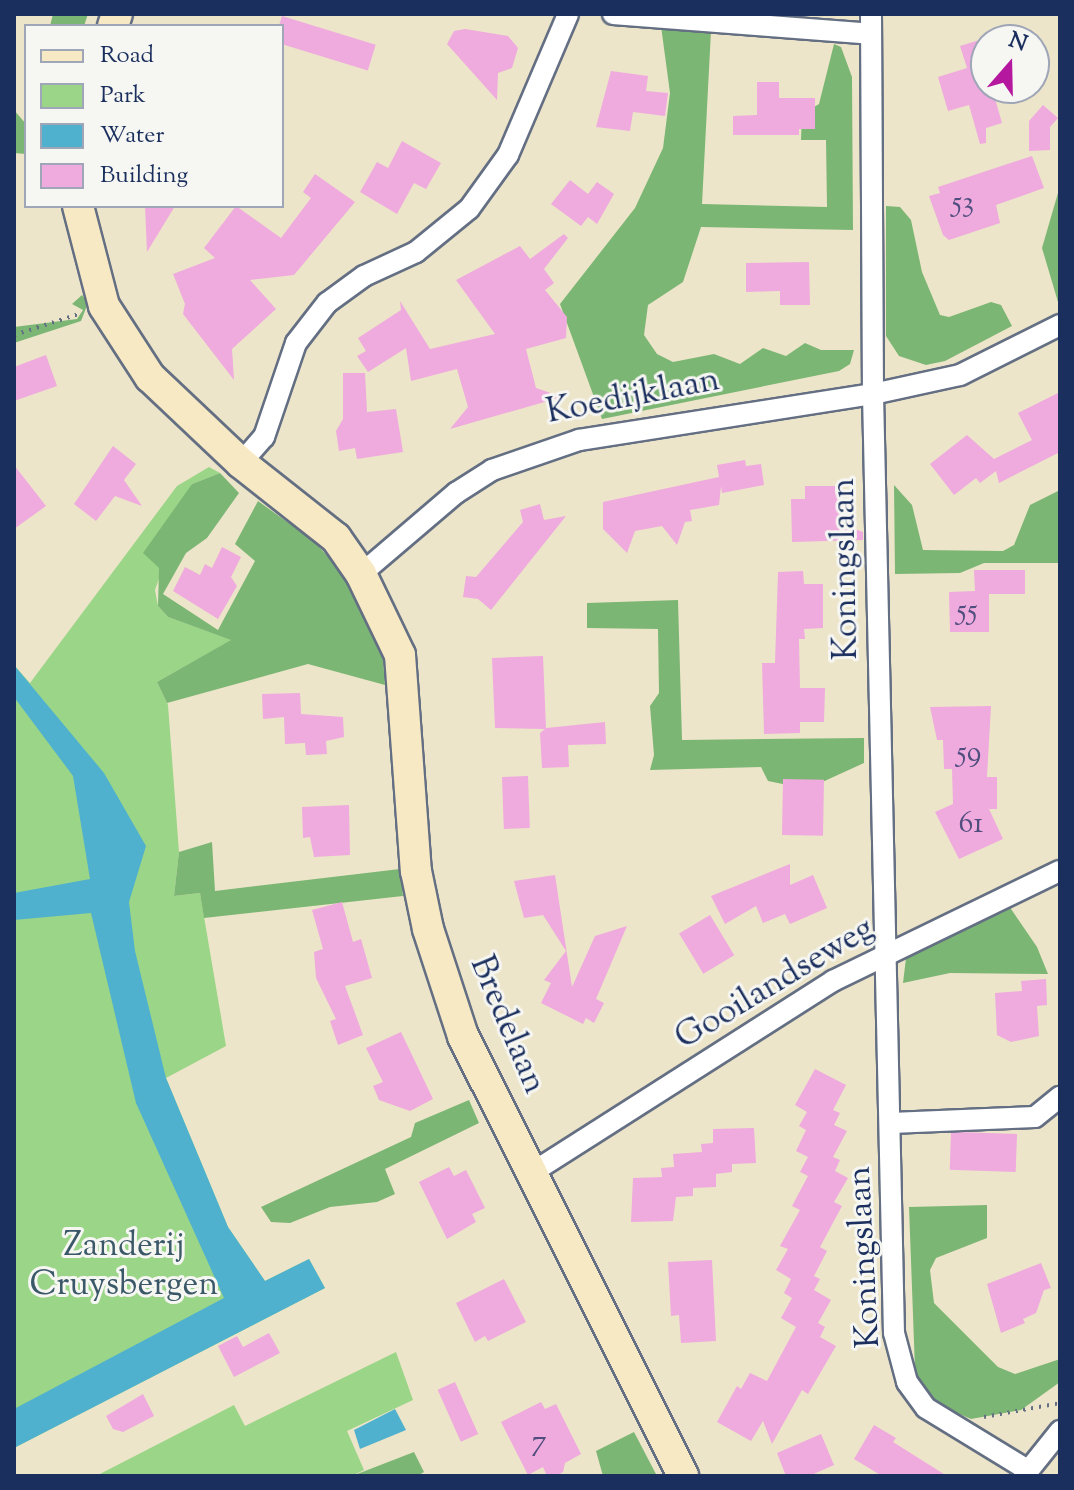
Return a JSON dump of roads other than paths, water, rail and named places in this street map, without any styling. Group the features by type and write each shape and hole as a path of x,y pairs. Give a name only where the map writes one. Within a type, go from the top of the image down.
{"main road":[{"path":"79,208 104,306 150,377 241,463 336,538 361,574"},
{"name":"Bredelaan","path":"361,574 400,655 416,871 428,929 463,1036 533,1172 568,1253 683,1476"}],"street":[{"path":"241,463 264,437 296,343 327,303 364,276 416,252 477,199 508,155 568,14"},
{"path":"613,14 871,24"},
{"name":"Koningslaan","path":"871,24 873,394 894,1333 907,1382 926,1408 1025,1472"},
{"name":"Koedijklaan","path":"361,574 456,493 492,470 579,440 873,394 960,375 1060,325"},
{"name":"Gooilandseweg","path":"533,1172 887,952 1060,871"},
{"name":"Koningslaan","path":"891,1123 1035,1117 1060,1097"},
{"path":"1025,1472 1060,1431"}],"water":[{"path":"14,665 104,773 146,846 129,902 135,951 166,1078 228,1227 265,1281 309,1259 325,1288 14,1448 14,1409 224,1298 136,1103 91,913 14,920 14,893 90,879 73,776 14,697"},
{"path":"395,1409 406,1430 360,1449 354,1430"}],"park label":[{"name":"Zanderij Cruysbergen","path":"124,1266"}]}
